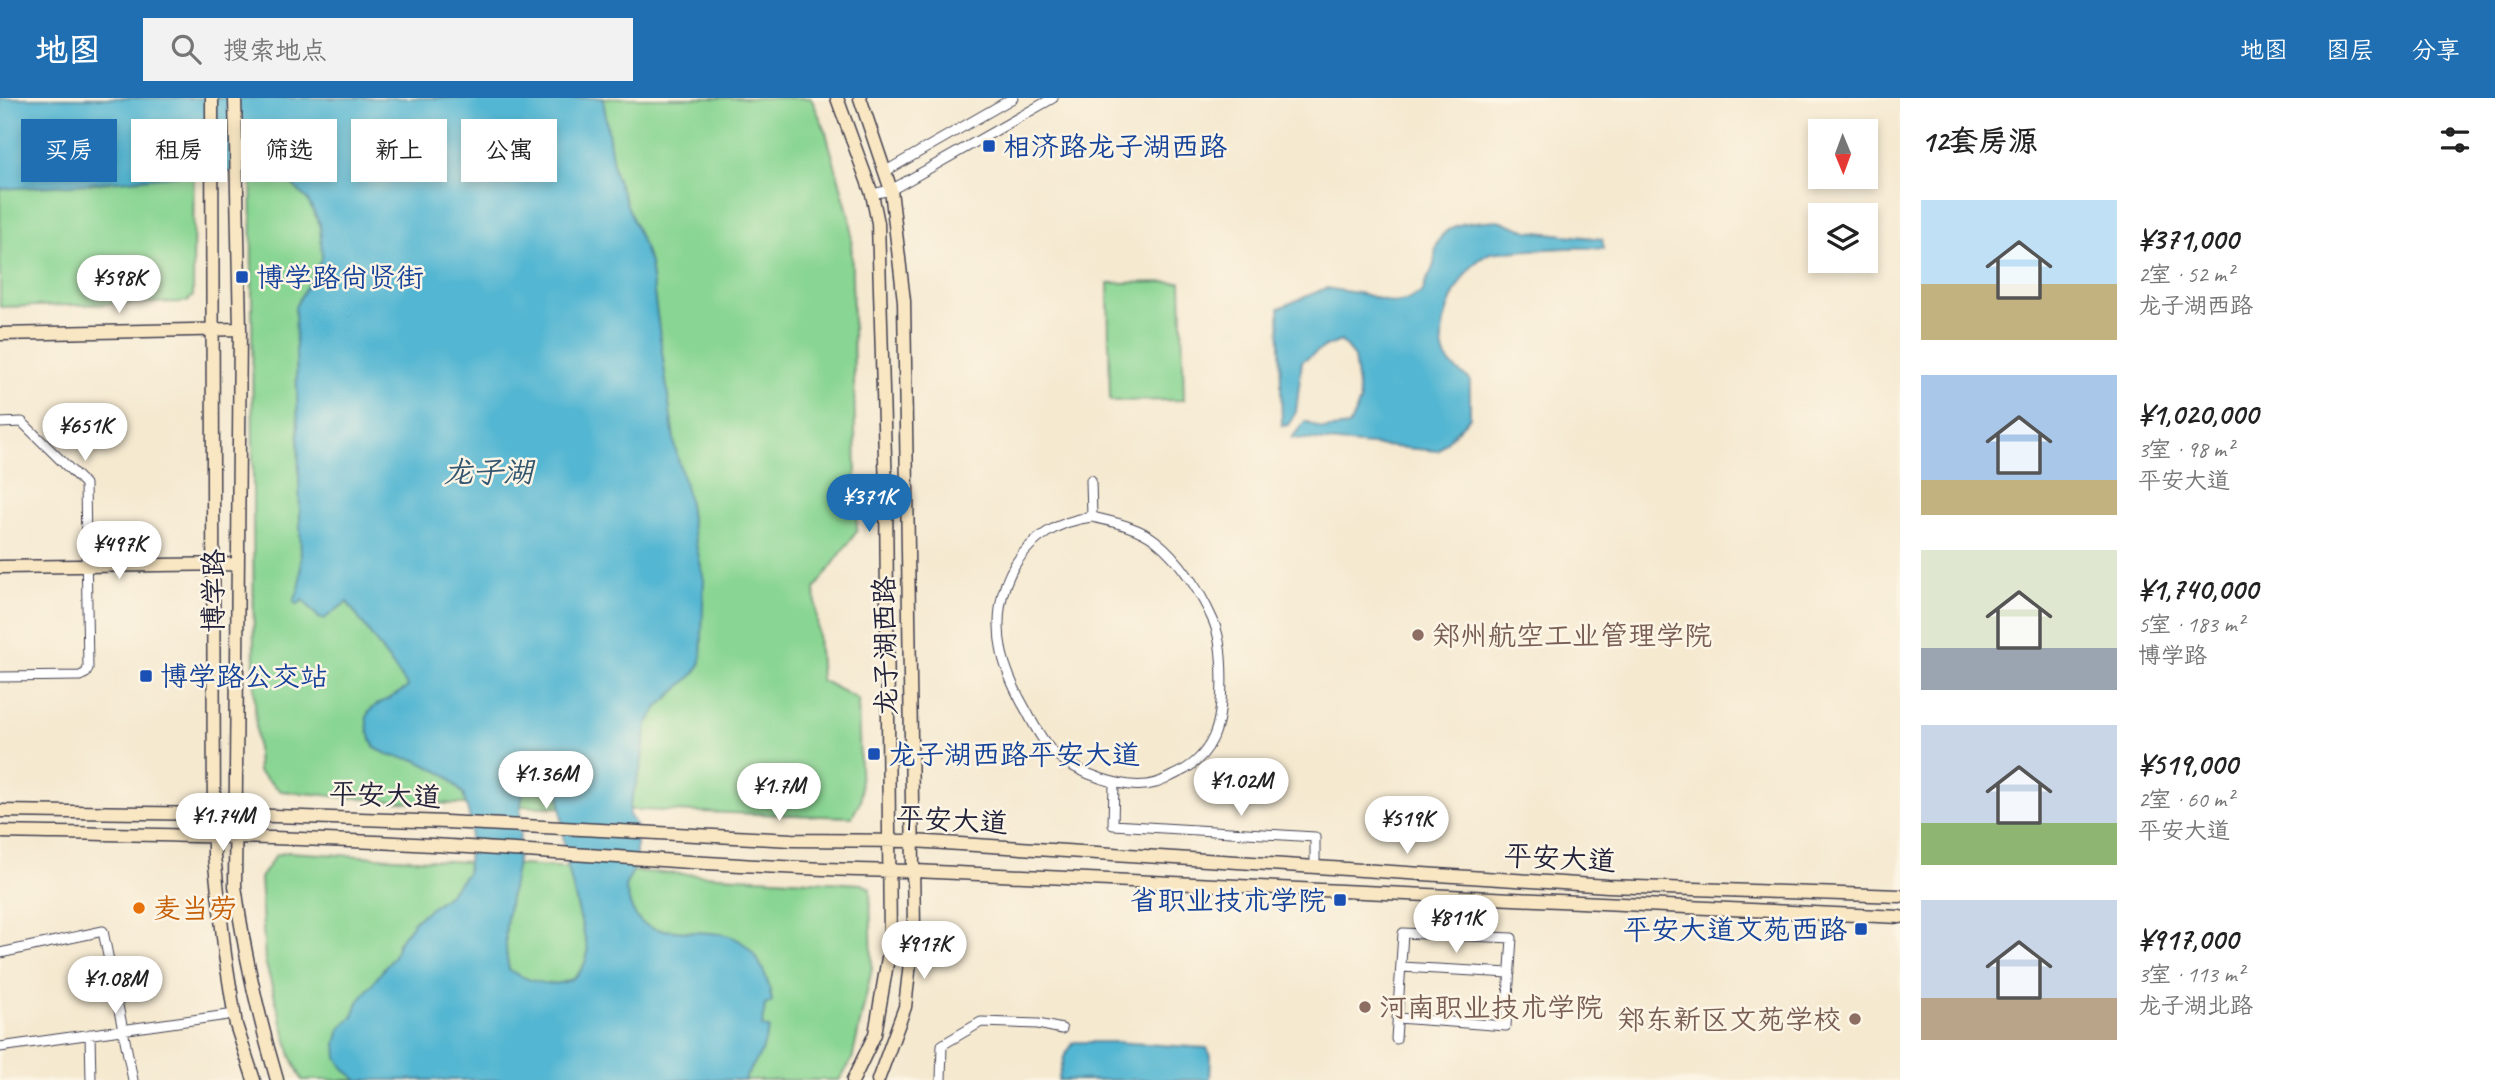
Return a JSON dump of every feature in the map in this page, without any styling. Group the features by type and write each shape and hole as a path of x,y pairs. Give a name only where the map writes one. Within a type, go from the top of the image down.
{"main road":[{"name":"博学路","path":"212,98 214,836 225,955 235,1014 254,1080"},
{"name":"博学路","path":"235,98 240,328 235,886 245,953 259,1018 277,1080"},
{"name":"龙子湖西路","path":"837,98 872,194 878,223 886,491 890,946 875,1034 853,1080"},
{"name":"龙子湖西路","path":"860,98 891,190 904,301 915,870 914,927 905,1007 878,1080"},
{"path":"0,334 240,328"},
{"path":"0,567 238,564"},
{"name":"平安大道","path":"0,811 214,814 446,822 792,840 913,841 1608,886 1900,895"},
{"name":"平安大道","path":"0,832 214,836 447,846 773,867 915,870 1900,917"}],"street":[{"path":"886,171 1013,98"},
{"path":"872,194 891,190 1053,98"},
{"path":"0,423 22,422 85,484 86,565 86,673 80,676 0,677"},
{"path":"1091,480 1092,517"},
{"path":"1092,517 1122,524 1155,540 1184,571 1213,620 1220,657 1222,700 1213,738 1193,766 1154,783 1114,783 1080,770 1052,751 1010,681 1001,651 1003,593 1010,571 1022,552 1041,535 1076,519 1092,517"},
{"path":"1114,783 1112,825 1315,837 1314,867"},
{"path":"0,953 103,931 133,1080"},
{"path":"1396,1039 1397,1018 1403,933 1512,938 1506,1026 1397,1018"},
{"path":"1401,967 1510,973"},
{"path":"0,1047 235,1014"},
{"path":"941,1080 942,1045 981,1022 1038,1024 1062,1029"},
{"path":"90,1034 91,1080"}],"green space":[{"path":"0,98 194,98 194,119 131,119 131,182 194,182 193,296 186,302 0,307"},
{"path":"251,98 811,98 825,129 851,223 857,531 815,589 821,680 858,699 861,800 852,817 400,802 281,791 258,772 254,682 251,182 337,182 337,119 251,119"},
{"path":"1181,282 1184,400 1110,401 1108,283"},
{"path":"288,852 862,884 870,888 872,968 852,1060 839,1080 302,1080 291,1056 265,961 260,878 276,855"}],"water":[{"name":"龙子湖","path":"0,98 603,98 614,172 650,263 675,447 704,580 701,662 696,672 658,707 647,724 641,767 629,815 636,825 636,865 625,886 633,912 648,926 733,937 747,946 758,960 766,976 772,1002 765,1005 762,1027 769,1028 762,1051 744,1080 358,1080 346,1071 337,1058 336,1043 340,1029 353,1016 358,1002 394,956 398,943 415,920 449,894 467,873 471,823 463,794 446,775 416,760 391,756 375,748 367,723 371,709 408,687 347,602 324,619 319,618 303,600 297,605 294,602 300,585 301,564 295,307 322,258 320,224 307,199 287,182 337,182 337,119 241,119 241,172 227,172 227,119 131,119 131,180 117,181 117,119 21,119 21,182 108,182 0,189","holes":["540,773 550,776 559,789 565,855 588,951 584,965 577,975 568,981 545,983 509,970 506,922 517,863 525,788 531,779"]},
{"path":"1498,220 1528,231 1602,239 1604,249 1494,252 1480,259 1469,270 1446,315 1442,346 1448,361 1470,379 1470,417 1438,451 1292,438 1305,421 1323,429 1349,426 1360,402 1354,357 1341,341 1302,361 1296,412 1288,425 1282,426 1279,308 1326,288 1363,294 1393,303 1406,301 1423,292 1434,264 1437,245 1447,231 1471,222"},
{"path":"1074,1042 1207,1048 1211,1056 1210,1080 1058,1080 1064,1057"}],"place":[{"name":"相济路龙子湖西路","path":"989,146"},
{"name":"博学路尚贤街","path":"242,277"},
{"name":"郑州航空工业管理学院","path":"1418,635"},
{"name":"博学路公交站","path":"146,676"},
{"name":"龙子湖西路平安大道","path":"874,754"},
{"name":"省职业技术学院","path":"1340,900"},
{"name":"麦当劳","path":"139,908"},
{"name":"平安大道文苑西路","path":"1861,929"},
{"name":"河南职业技术学院","path":"1365,1007"},
{"name":"郑东新区文苑学校","path":"1855,1019"}]}
